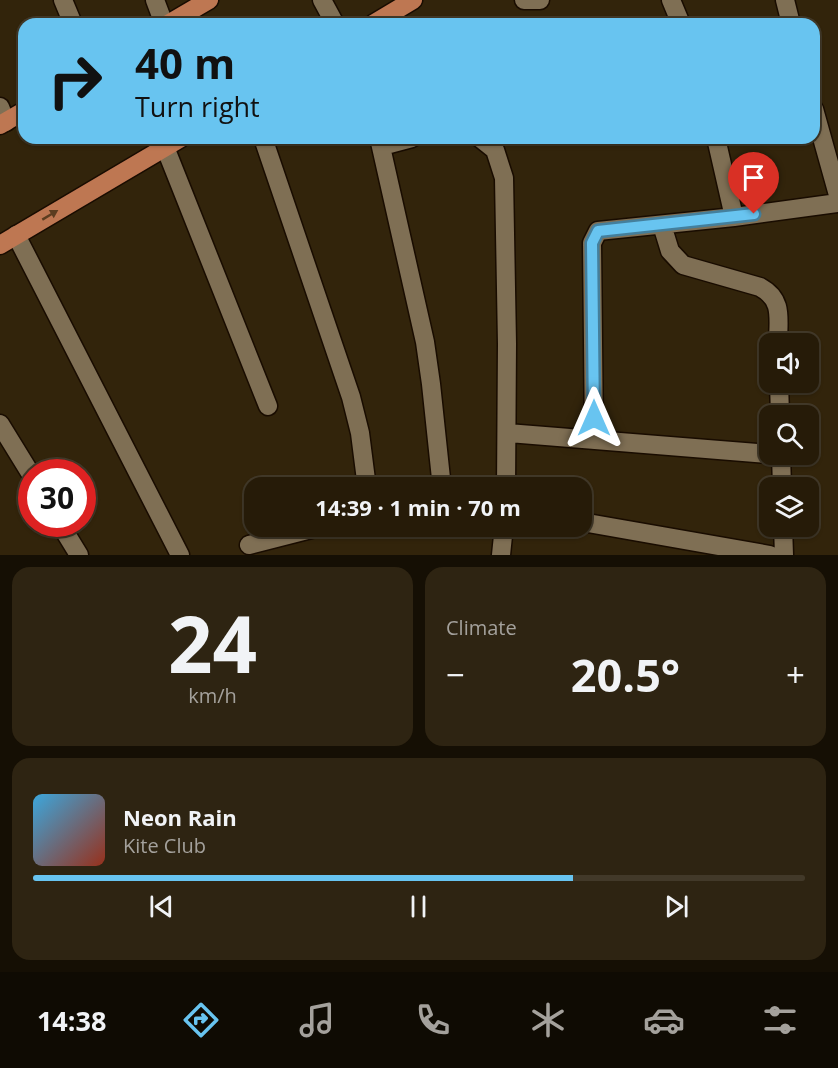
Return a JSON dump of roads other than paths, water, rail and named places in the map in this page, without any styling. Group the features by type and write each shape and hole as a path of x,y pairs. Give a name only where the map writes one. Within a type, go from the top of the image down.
{"main road":[{"path":"177,18 209,0"},
{"path":"383,18 413,0"},
{"path":"2,118 18,113"},
{"path":"0,245 171,144"}],"street":[{"path":"63,0 70,18"},
{"path":"155,0 163,18"},
{"path":"322,0 331,18"},
{"path":"524,0 540,0"},
{"path":"671,0 678,18"},
{"path":"785,0 790,18"},
{"path":"820,130 838,195"},
{"path":"173,144 268,406"},
{"path":"265,144 351,398 360,433 366,477"},
{"path":"380,144 425,342 441,477"},
{"path":"488,144 495,150 504,178 506,477"},
{"path":"717,144 734,217"},
{"path":"594,440 592,243 598,231 734,217 838,203"},
{"path":"662,225 669,251 683,265 760,287 772,293 778,306 778,333"},
{"path":"16,235 180,555"},
{"path":"0,424 22,459"},
{"path":"507,433 759,453"},
{"path":"592,524 770,555"},
{"path":"68,537 80,555"},
{"path":"249,545 281,537"},
{"path":"501,555 503,537"},
{"path":"783,537 784,555"}]}
